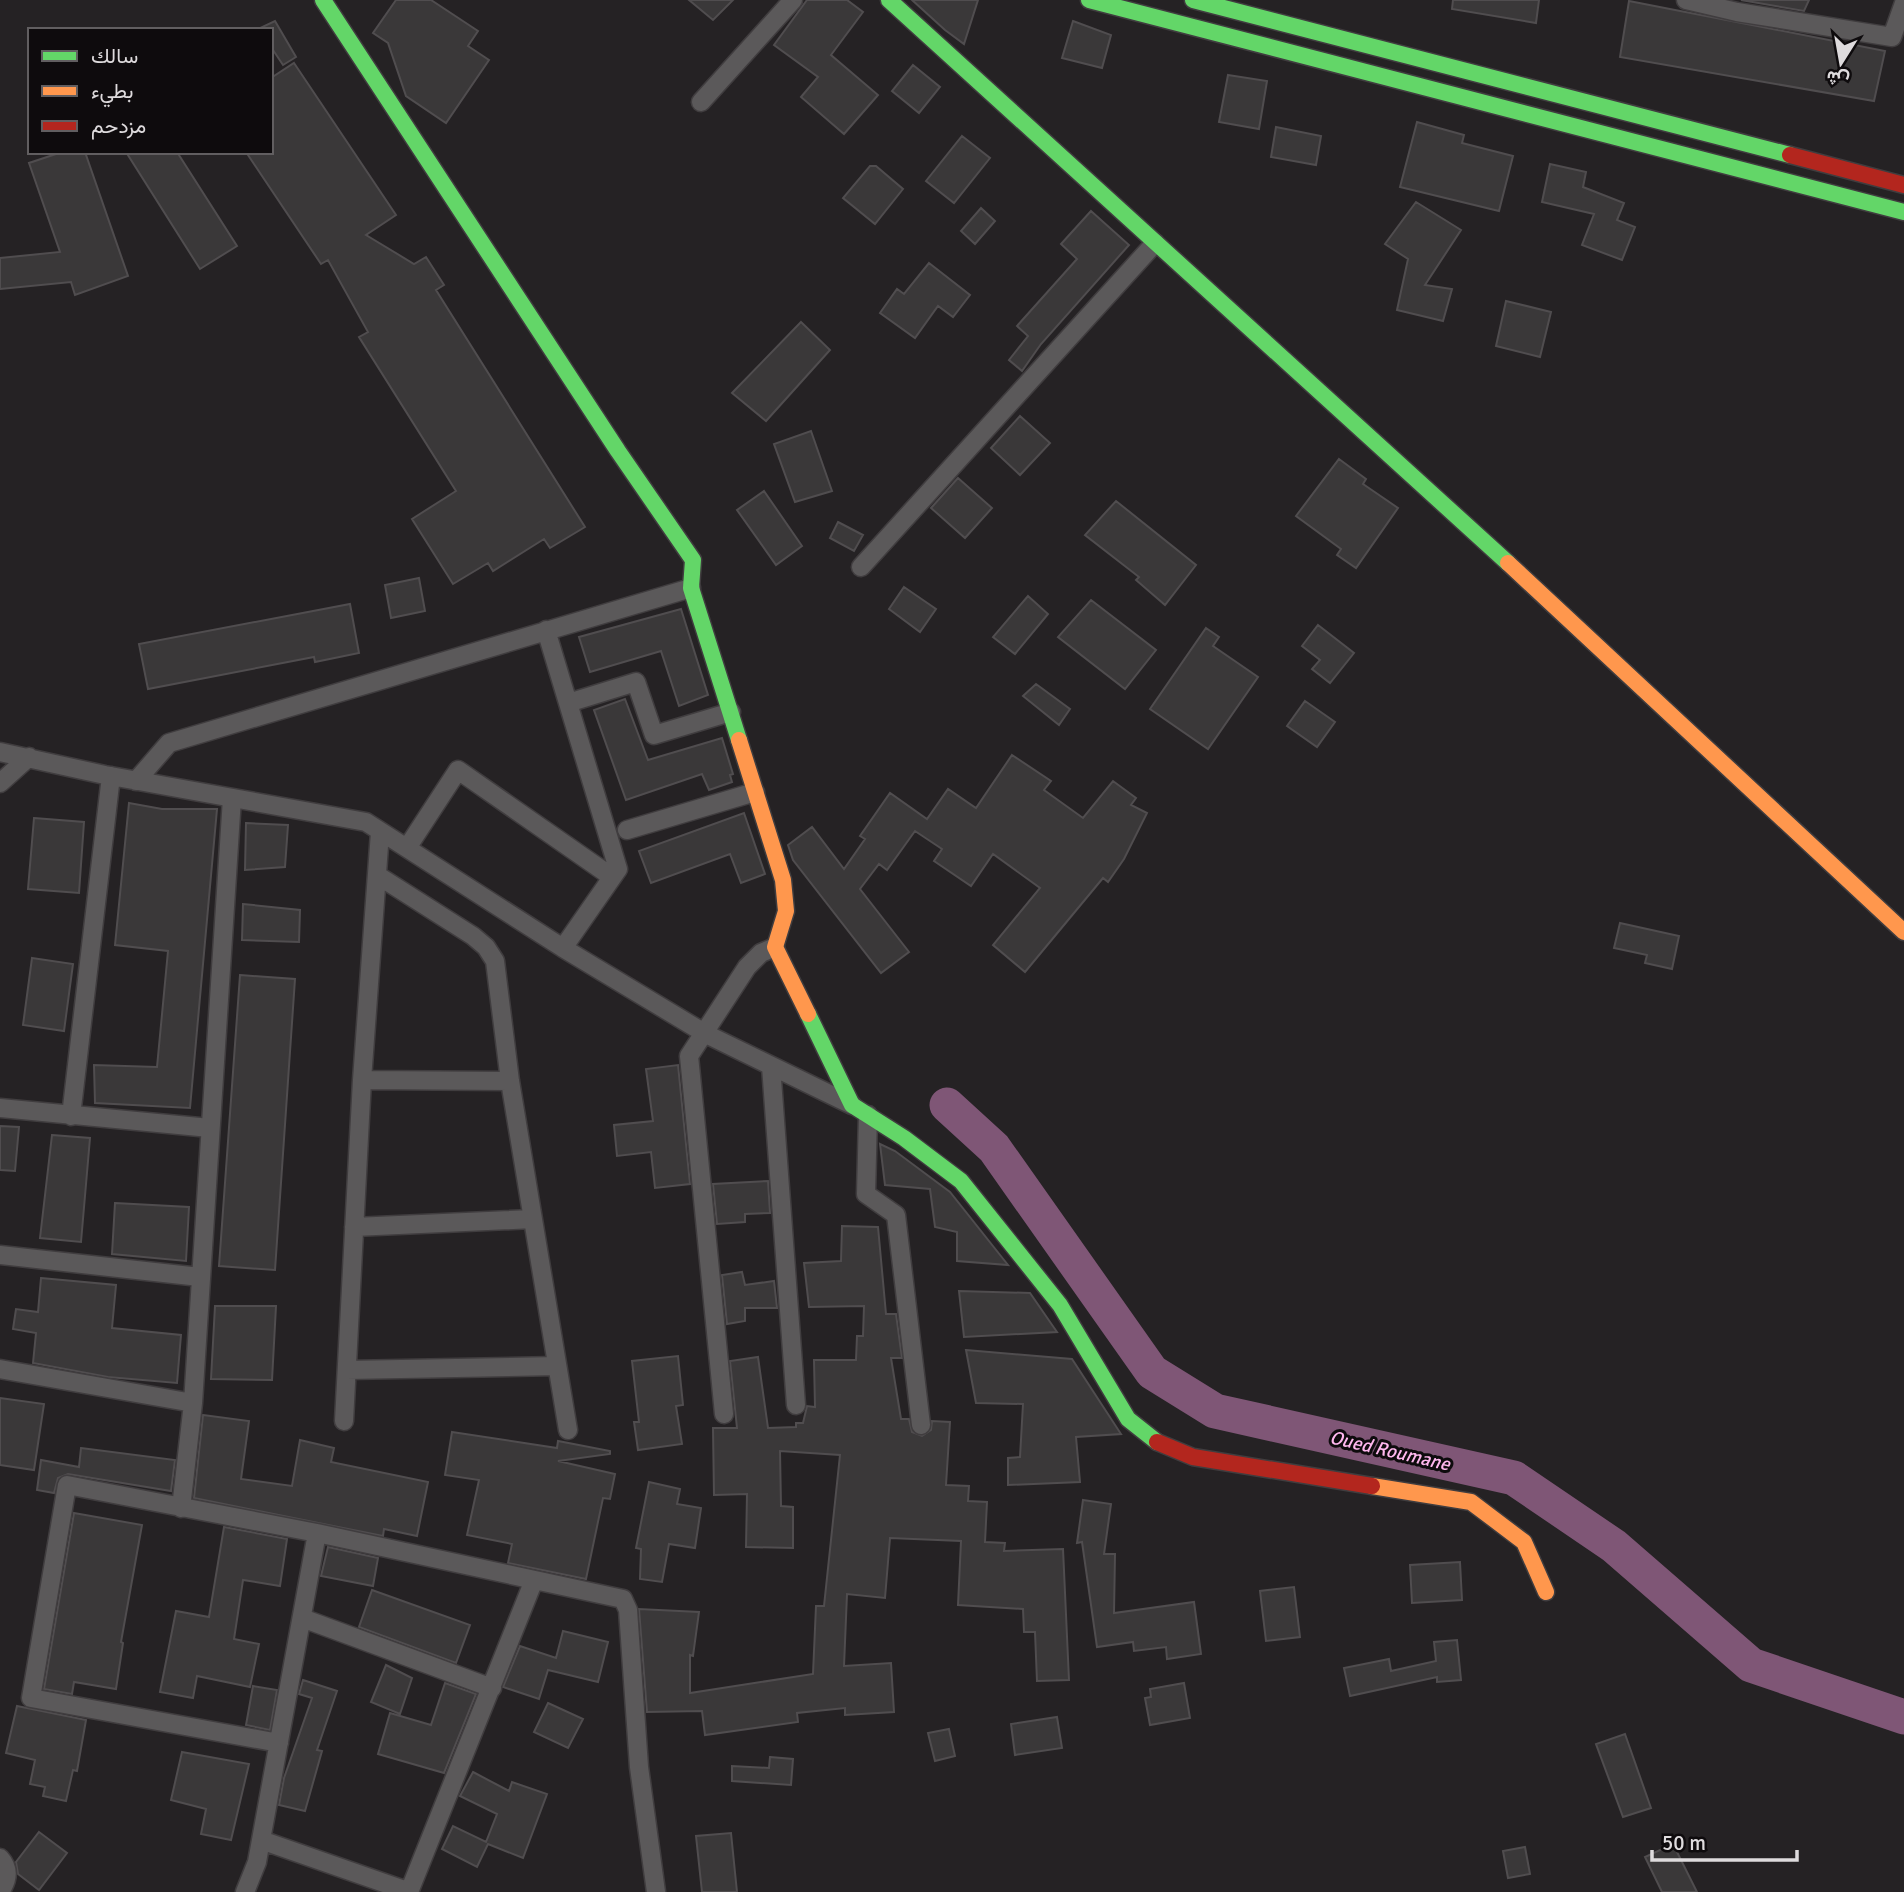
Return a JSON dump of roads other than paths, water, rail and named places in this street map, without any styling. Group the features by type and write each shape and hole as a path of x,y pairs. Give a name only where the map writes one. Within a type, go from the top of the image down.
{"street":[{"path":"323,0 611,440 693,560 691,588 783,880 786,911 775,947 852,1105"},
{"path":"701,102 793,0"},
{"path":"888,0 1581,630 1904,932"},
{"path":"1089,0 1904,212"},
{"path":"1194,0 1904,185"},
{"path":"1686,0 1737,12 1892,37 1904,4"},
{"path":"861,567 1156,243"},
{"path":"136,781 169,743 691,588"},
{"path":"546,630 618,869 563,948"},
{"path":"568,702 636,682 654,735 730,712"},
{"path":"0,752 136,781 366,822 563,948 706,1034 852,1105 961,1181 1060,1305 1128,1419 1160,1444 1193,1457 1471,1502 1524,1542 1546,1592"},
{"path":"0,783 29,757"},
{"path":"407,848 458,770 612,877"},
{"path":"71,1116 111,776"},
{"path":"627,830 755,792"},
{"path":"181,1508 193,1403 232,798"},
{"path":"344,1422 362,1080 380,832"},
{"path":"377,875 486,947 498,975 510,1081 568,1430"},
{"path":"724,1415 690,1056 747,967 761,953 775,947"},
{"path":"771,1066 796,1405"},
{"path":"362,1080 510,1081"},
{"path":"0,1108 210,1128"},
{"path":"867,1115 866,1195 897,1215 921,1426"},
{"path":"354,1227 533,1219"},
{"path":"0,1255 200,1277"},
{"path":"347,1370 557,1366"},
{"path":"0,1368 193,1403"},
{"path":"279,1743 31,1698 67,1485 317,1533 623,1599 627,1604 639,1767 656,1892"},
{"path":"245,1892 257,1862 317,1533"},
{"path":"261,1840 409,1892 534,1580"},
{"path":"302,1618 492,1688"},
{"path":"0,1858 7,1868 7,1881 0,1892"}],"waterway":[{"name":"Oued Roumane","path":"947,1105 994,1148 1152,1372 1215,1411 1514,1478 1614,1546 1751,1665 1904,1717"}]}
